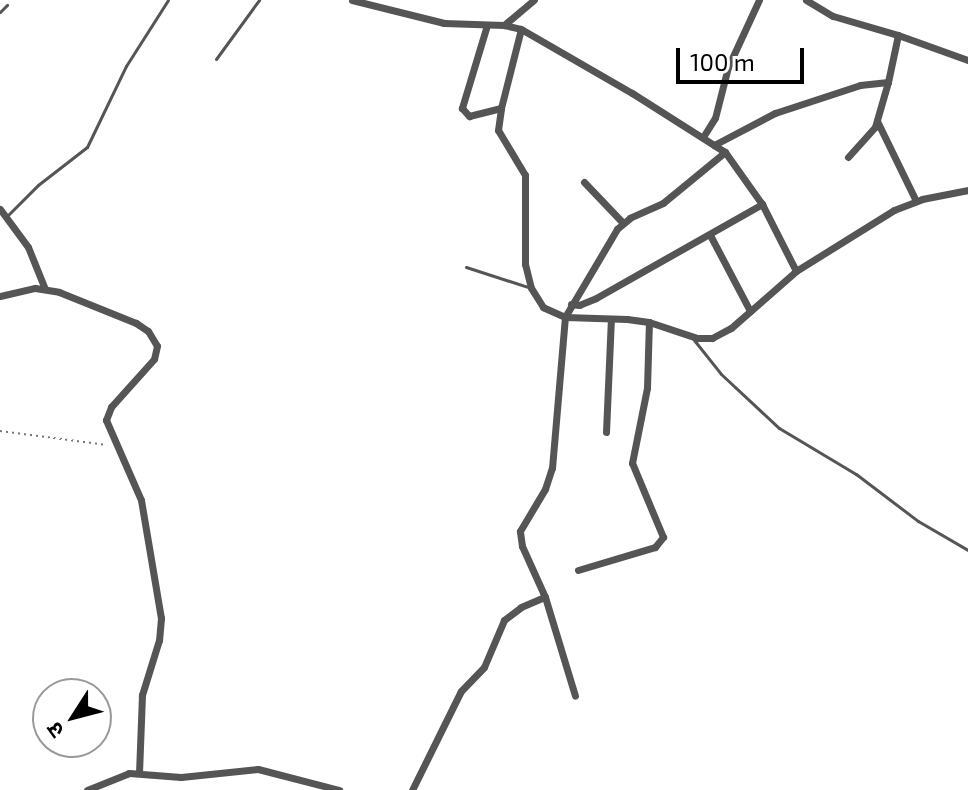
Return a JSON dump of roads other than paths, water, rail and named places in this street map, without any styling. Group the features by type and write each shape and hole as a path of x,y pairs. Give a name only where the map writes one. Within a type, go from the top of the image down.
{"street":[{"path":"352,0 444,23 504,25 521,29 703,137 725,152 762,204 796,271"},
{"path":"504,25 534,0"},
{"path":"703,137 715,118 725,74 759,0"},
{"path":"806,0 833,16 968,60"},
{"path":"487,25 461,110 473,116 501,108"},
{"path":"521,29 498,130 525,175 525,264 531,288 543,307 565,317 649,322 691,336 712,338 750,311 796,271 881,218 916,201 968,190"},
{"path":"848,157 868,138 877,121 898,35"},
{"path":"714,145 775,113 860,85 888,82"},
{"path":"877,121 916,201"},
{"path":"575,696 545,597 522,546 520,531 545,489 552,468 565,317 608,241 623,223 663,203 725,152"},
{"path":"584,182 623,223"},
{"path":"571,304 579,305 596,298 762,204"},
{"path":"0,209 28,247 45,289"},
{"path":"710,235 750,311"},
{"path":"0,296 45,289 103,308 136,323 154,338 157,346 154,359 111,407 106,420 141,500 161,618 159,640 142,695 139,773"},
{"path":"606,432 611,319"},
{"path":"578,570 655,547 663,537 632,463 647,388 649,322"},
{"path":"412,790 461,691 484,667 498,628 510,613 545,597"},
{"path":"87,790 118,775 139,773 181,777 258,769 339,790"}],"lane":[{"path":"7,216 93,139 126,66 168,0"},
{"path":"216,59 259,0"},
{"path":"0,12 7,5"},
{"path":"466,267 531,288"},
{"path":"691,336 721,374 779,428 856,474 918,521 968,550"}]}
